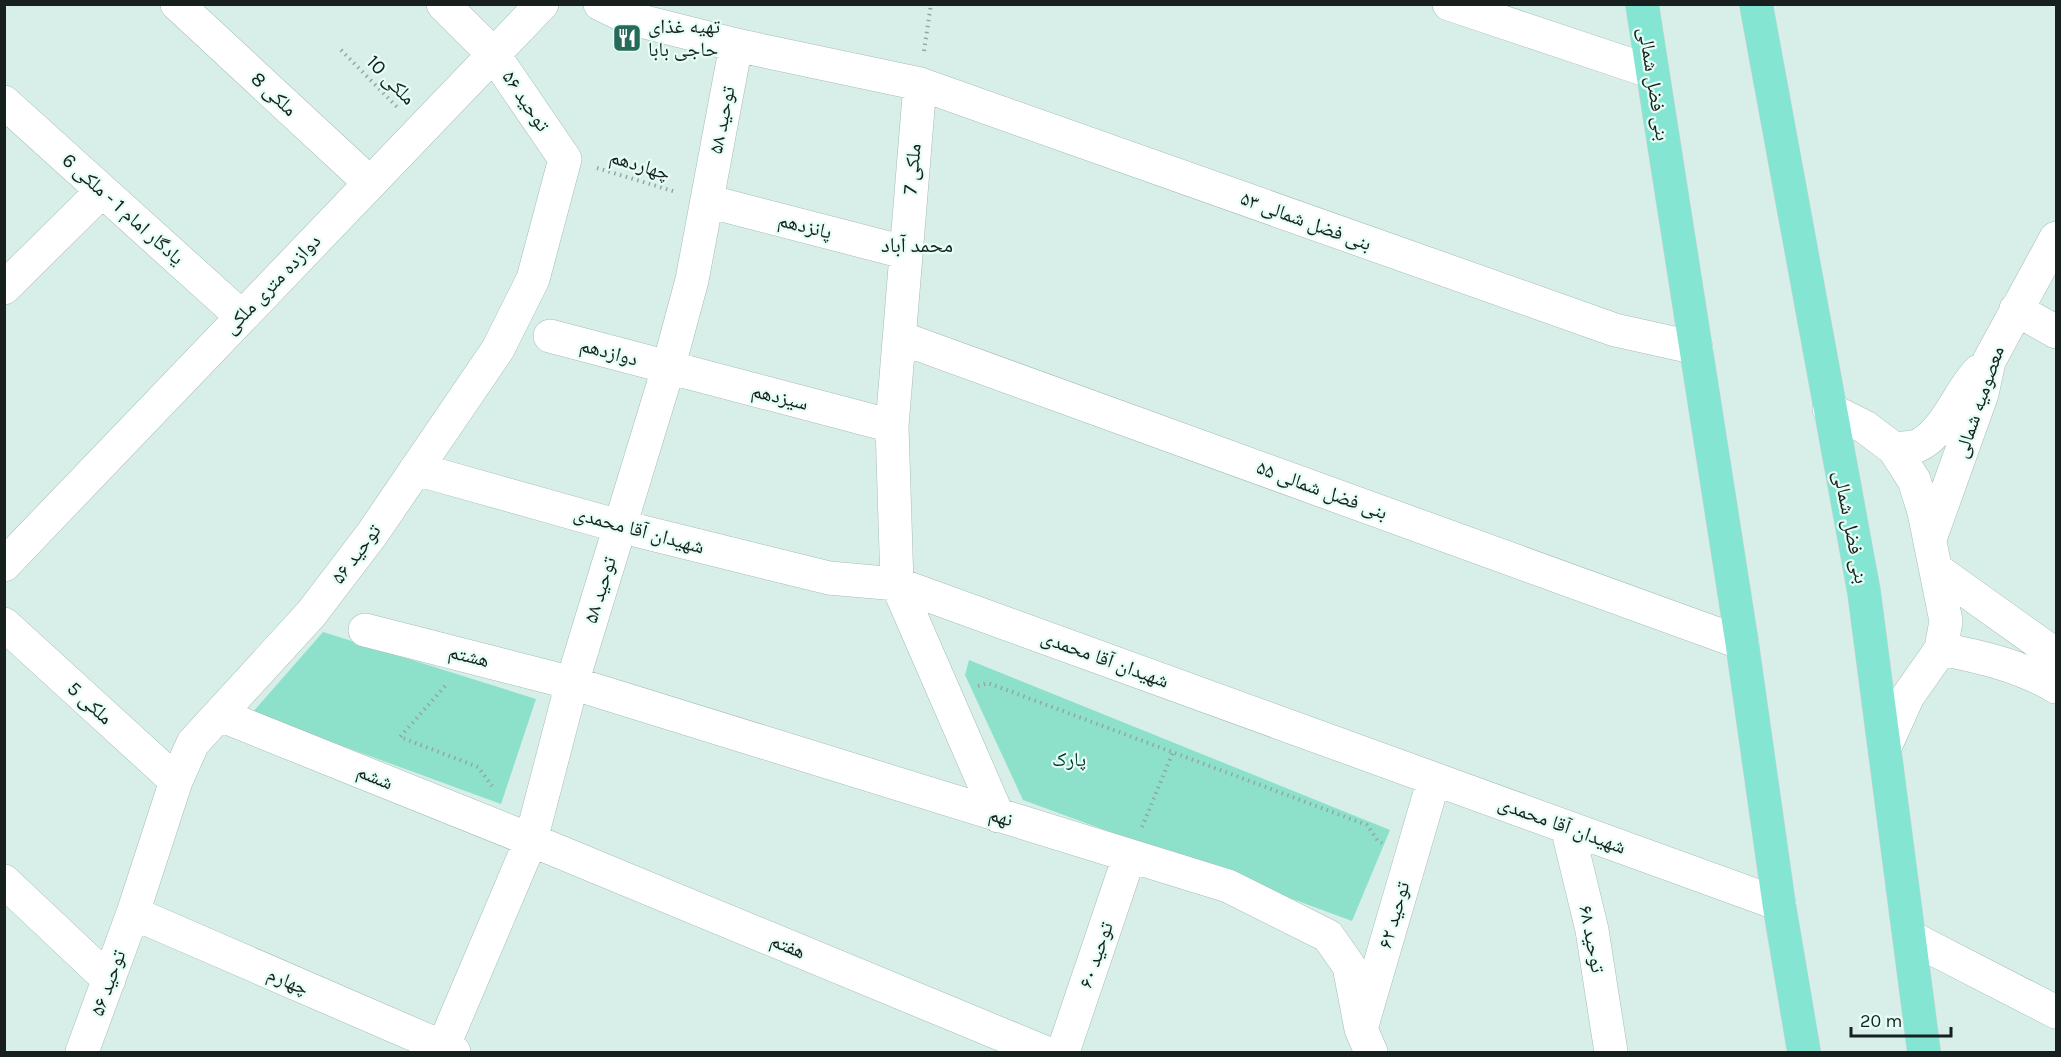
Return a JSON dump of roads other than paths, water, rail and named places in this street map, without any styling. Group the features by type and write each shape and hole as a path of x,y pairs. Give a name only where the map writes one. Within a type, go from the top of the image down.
{"main road":[{"name":"بنی فضل شمالی","path":"1642,4 1742,643 1779,904 1804,1053"},
{"name":"بنی فضل شمالی","path":"1756,4 1864,592 1924,1053"}],"street":[{"name":"ملکی 8","path":"177,4 370,183"},
{"name":"توحید ۵۶","path":"82,1053 133,913 176,781 193,743 311,614 372,534 498,349 532,279 565,159 494,55 443,4"},
{"name":"دوازده متری ملکی","path":"4,565 542,4"},
{"path":"600,4 629,18 736,45 920,84"},
{"path":"1449,4 1652,72"},
{"name":"توحید ۵۸","path":"446,1051 531,840 572,683 668,369 692,280 736,45"},
{"name":"ملکی 7","path":"897,584 892,426 901,338 904,252 920,84"},
{"name":"بنی فضل شمالی ۵۳","path":"920,84 1615,330 1696,348"},
{"name":"یادگار امام 1 - ملکی 6","path":"9,115 102,191 241,316"},
{"path":"4,288 102,191"},
{"name":"پانزدهم","path":"707,201 904,252"},
{"name":"معصومیه شمالی","path":"1933,554 1982,394 1989,361 2056,238"},
{"path":"2016,309 2056,332"},
{"name":"دوازدهم","path":"550,336 668,369"},
{"name":"بنی فضل شمالی ۵۵","path":"901,338 1742,643"},
{"path":"1894,449 1917,446 1939,427 1968,382 1989,361"},
{"name":"سیزدهم","path":"668,369 892,426"},
{"path":"1829,409 1865,427 1894,449 1914,480 1933,554 1946,621 1941,649 1908,696 1884,747"},
{"name":"شهیدان آقا محمدی","path":"416,469 619,526 829,578 897,584 1779,904"},
{"path":"1933,554 2056,655"},
{"path":"897,584 998,816"},
{"name":"ملکی 5","path":"4,624 176,781"},
{"name":"هشتم","path":"365,630 572,683"},
{"path":"1941,649 1993,660 2034,674 2056,687"},
{"name":"نهم","path":"572,683 1228,886 1328,936 1349,966 1362,1045"},
{"name":"ششم","path":"220,715 531,840"},
{"name":"توحید ۶۲","path":"1362,1045 1434,778"},
{"name":"توحید ۶۸","path":"1567,827 1592,930 1611,1053"},
{"name":"هفتم","path":"531,840 1044,1053"},
{"name":"توحید ۶۰","path":"1063,1053 1129,857"},
{"path":"4,881 109,980"},
{"name":"چهارم","path":"133,913 446,1051"},
{"path":"1910,937 2056,1012"}],"place":[{"name":"تهیه غذای حاجی بابا","path":"627,38"}],"district":[{"name":"محمد آباد","path":"917,245"}],"park label":[{"name":"پارک","path":"1069,759"}]}
